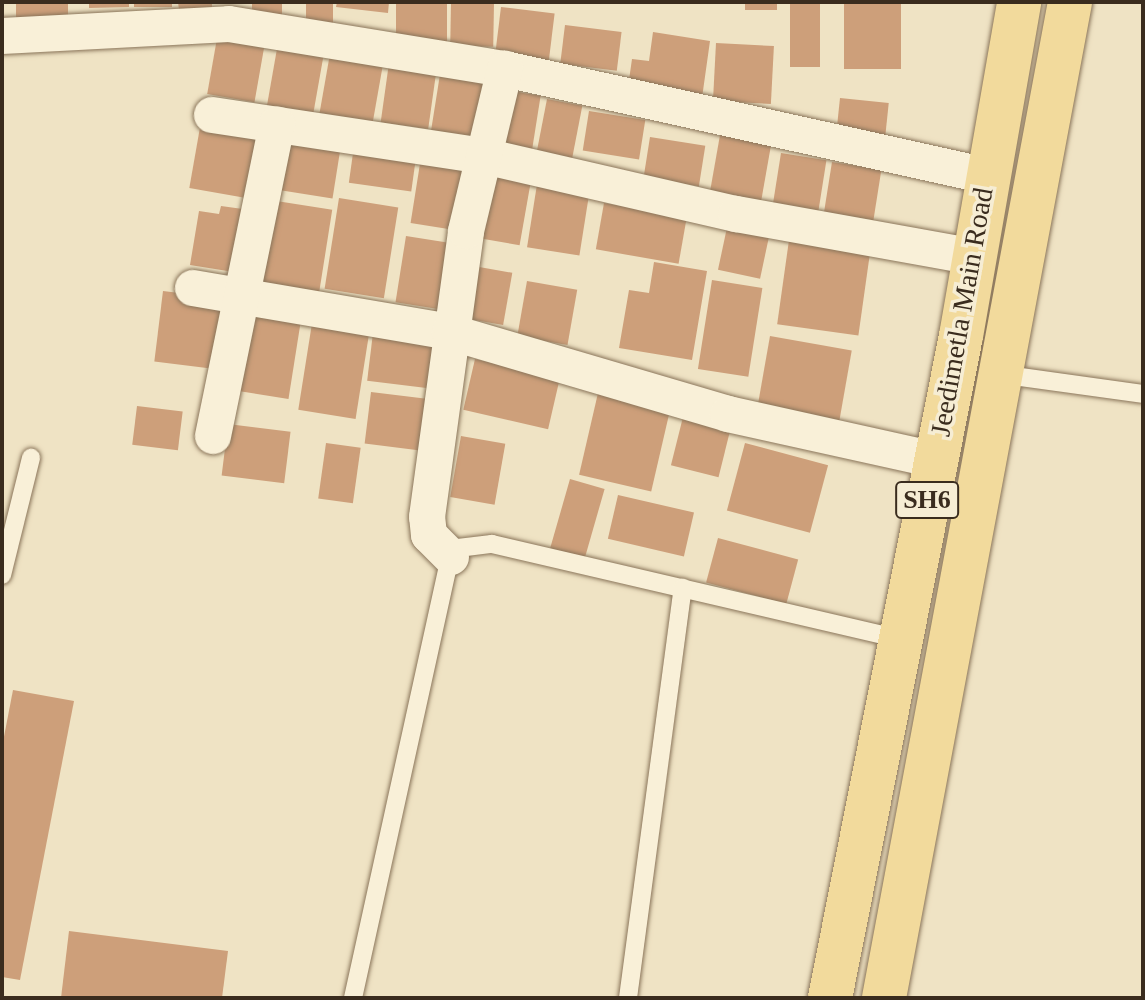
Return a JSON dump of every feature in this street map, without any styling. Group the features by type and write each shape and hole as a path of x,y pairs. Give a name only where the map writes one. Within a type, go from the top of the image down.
{"main road":[{"name":"Jeedimetla Main Road","path":"830,998 974,257 1019,2"},
{"name":"Jeedimetla Main Road","path":"884,998 1070,2"}],"street":[{"path":"2,36 229,24 505,69 987,176"},
{"path":"451,557 429,535 427,517 450,332 484,156 505,69"},
{"path":"212,115 484,156 736,214 974,257"},
{"path":"213,436 277,125"},
{"path":"193,288 450,332 728,414 935,460"}],"lane":[{"path":"999,374 1143,394"},
{"path":"2,575 31,458"},
{"path":"353,998 451,557 471,543 492,544 900,639"},
{"path":"628,998 683,588"}],"building":[{"path":"16,2 68,2 68,30 16,30"},
{"path":"89,2 129,2 129,7 89,8"},
{"path":"134,2 172,2 172,7 134,7"},
{"path":"178,2 212,2 212,8 179,10"},
{"path":"252,2 282,2 282,22 252,22"},
{"path":"306,2 333,2 333,32 306,32"},
{"path":"337,2 389,2 388,13 336,7"},
{"path":"396,2 447,2 447,46 396,46"},
{"path":"451,2 494,3 493,47 450,46"},
{"path":"745,2 777,2 777,10 745,10"},
{"path":"790,2 820,2 820,67 790,67"},
{"path":"844,2 901,2 901,69 844,69"},
{"path":"501,7 555,14 549,63 495,57"},
{"path":"565,25 622,32 617,71 560,64"},
{"path":"219,27 266,35 254,102 207,94"},
{"path":"653,32 710,41 701,105 627,94 632,59 649,61"},
{"path":"278,43 324,51 312,123 265,115"},
{"path":"716,43 774,46 771,104 713,101"},
{"path":"331,48 384,57 371,130 318,121"},
{"path":"389,63 437,70 428,129 381,122"},
{"path":"441,68 496,77 485,148 430,139"},
{"path":"511,91 541,96 531,159 501,154"},
{"path":"840,98 889,103 884,144 836,139"},
{"path":"547,99 582,106 571,166 535,159"},
{"path":"589,111 645,120 639,159 583,151"},
{"path":"202,116 272,128 259,200 189,188"},
{"path":"283,134 341,143 333,199 274,189"},
{"path":"720,135 771,144 760,206 709,197"},
{"path":"650,137 705,146 699,186 644,177"},
{"path":"354,146 416,155 411,191 349,183"},
{"path":"422,151 472,159 461,231 411,223"},
{"path":"781,153 826,160 817,218 772,211"},
{"path":"832,162 881,170 873,220 824,212"},
{"path":"485,165 532,173 520,245 472,237"},
{"path":"538,178 590,186 579,255 527,247"},
{"path":"339,198 398,207 384,298 325,289"},
{"path":"270,200 332,210 319,293 257,283"},
{"path":"604,203 687,218 679,264 596,249"},
{"path":"221,206 250,210 240,273 190,265 199,211 219,214"},
{"path":"729,218 771,227 760,279 718,270"},
{"path":"406,236 461,245 451,311 396,302"},
{"path":"789,240 870,251 858,336 777,324"},
{"path":"654,262 707,271 692,360 619,348 629,290 649,293"},
{"path":"468,265 512,273 503,325 459,317"},
{"path":"712,280 762,288 748,377 698,369"},
{"path":"527,281 577,290 568,345 517,336"},
{"path":"163,291 228,299 219,369 154,361"},
{"path":"245,309 301,318 288,399 232,390"},
{"path":"313,317 370,326 356,419 298,410"},
{"path":"373,333 440,341 435,389 367,381"},
{"path":"770,336 852,350 837,432 756,418"},
{"path":"475,359 560,379 548,429 463,410"},
{"path":"371,392 435,400 428,451 365,444"},
{"path":"598,393 670,410 651,491 579,475"},
{"path":"137,406 183,412 178,450 132,445"},
{"path":"685,409 733,421 719,477 671,465"},
{"path":"228,424 291,432 284,483 222,476"},
{"path":"461,436 505,444 495,505 450,497"},
{"path":"326,443 361,448 353,503 318,498"},
{"path":"745,443 828,465 810,533 727,511"},
{"path":"570,479 605,489 583,563 549,553"},
{"path":"618,495 694,513 684,556 608,539"},
{"path":"718,538 798,559 786,604 706,582"},
{"path":"13,690 74,701 20,980 2,977 2,747"},
{"path":"69,931 228,951 222,998 61,998"}]}
